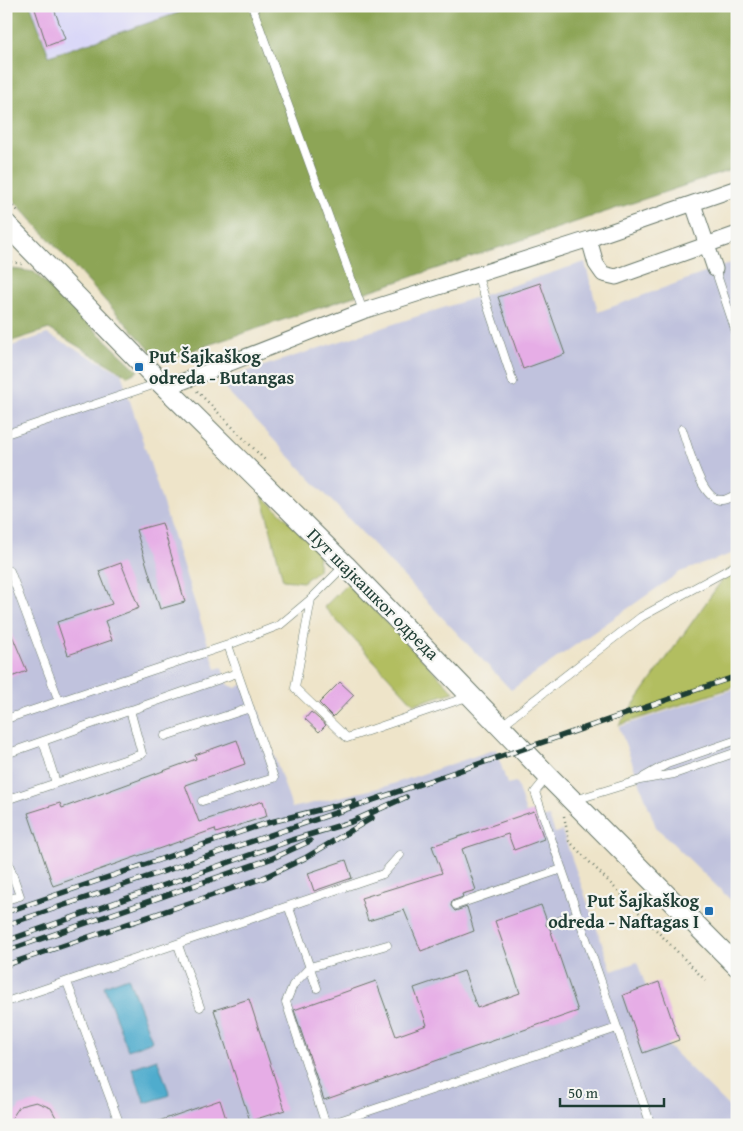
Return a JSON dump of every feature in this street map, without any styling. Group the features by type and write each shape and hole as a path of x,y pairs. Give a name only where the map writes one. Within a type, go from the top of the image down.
{"street":[{"path":"163,385 363,311 588,239 737,188"},
{"path":"693,204 715,269"},
{"name":"Пут шајкашког одреда","path":"6,224 163,385 345,565 472,695 548,776 568,806 737,966"},
{"path":"588,239 596,264 603,274 616,277 737,234"}],"lane":[{"path":"252,6 363,311"},
{"path":"715,269 734,315 737,335"},
{"path":"477,274 512,382"},
{"path":"6,434 163,385"},
{"path":"682,429 704,490 713,498 722,500 737,494"},
{"path":"6,719 228,645 280,625 311,599 345,565"},
{"path":"501,726 641,617 735,566"},
{"path":"10,571 59,701"},
{"path":"311,599 295,688 347,738 472,695"},
{"path":"202,801 274,778 228,645"},
{"path":"6,754 237,673"},
{"path":"165,736 250,708"},
{"path":"6,800 142,754 130,710"},
{"path":"640,780 667,764 737,740"},
{"path":"43,741 56,783"},
{"path":"568,806 640,780 674,774 737,752"},
{"path":"548,776 535,792 651,1125"},
{"path":"6,1002 288,908 383,874 400,855"},
{"path":"6,856 20,896 6,900"},
{"path":"456,905 562,869"},
{"path":"288,908 317,988"},
{"path":"551,924 578,914"},
{"path":"178,945 200,1007"},
{"path":"387,945 310,967 293,985 286,1002 326,1125 617,1028"},
{"path":"67,982 120,1125"}],"path":[{"path":"568,806 569,841 706,981"}],"shaded area":[{"path":"31,6 199,6 48,56"},
{"path":"737,261 737,552 680,572 511,690 218,381 585,262 598,312"},
{"path":"47,334 121,373 216,669 222,667 227,684 236,688 249,681 292,808 387,786 496,749 507,784 516,782 526,813 534,811 538,820 549,816 555,833 562,831 612,971 637,962 668,1046 737,1115 737,1125 6,1125 6,348"},
{"path":"737,688 737,906 656,827 619,727"}],"green space":[{"path":"6,6 31,6 49,56 199,6 737,6 737,168 166,359 153,353 6,192"},
{"path":"6,268 34,272 138,371 128,376 49,329 6,343"},
{"path":"262,495 319,551 318,570 303,582 283,580"},
{"path":"737,559 737,686 619,725"},
{"path":"348,583 454,692 414,704 324,607"}],"water":[{"path":"128,977 152,1041 128,1050 104,986"},
{"path":"157,1059 170,1095 145,1103 132,1068"}],"building":[{"path":"34,6 53,6 65,39 47,46"},
{"path":"540,283 565,354 523,369 498,297"},
{"path":"162,523 185,602 160,609 136,530"},
{"path":"121,563 139,608 105,621 112,640 68,655 57,622 112,604 99,571"},
{"path":"6,621 27,671 6,679"},
{"path":"340,682 354,695 333,717 319,703"},
{"path":"311,712 326,725 319,732 305,719"},
{"path":"237,740 245,764 185,785 199,822 263,801 267,816 216,833 215,829 53,886 28,813 60,803 62,808 196,759 195,755"},
{"path":"534,811 544,839 514,850 508,834 462,849 476,890 462,894 463,897 452,901 451,906 455,911 467,907 474,931 421,951 404,910 368,921 361,898 442,873 432,846"},
{"path":"346,860 352,878 314,891 308,873"},
{"path":"541,905 547,921 546,925 550,929 578,1011 324,1100 294,1010 376,981 396,1036 427,1025 414,988 464,971 477,1008 520,993 495,921"},
{"path":"659,982 679,1040 643,1053 623,995"},
{"path":"249,999 285,1110 250,1121 214,1010"},
{"path":"220,1100 228,1125 153,1125 153,1123"},
{"path":"36,1102 51,1108 60,1125 7,1125 20,1106"}],"railway":[{"path":"6,925 737,676"},
{"path":"6,941 292,840 351,822 406,797"},
{"path":"6,912 267,823 354,801"},
{"path":"6,965 263,878 305,858 372,818"},
{"path":"6,951 273,858 310,841"}],"place":[{"name":"Put Šajkaškog odreda - Butangas","path":"139,367"},
{"name":"Put Šajkaškog odreda - Naftagas I","path":"709,911"}]}
